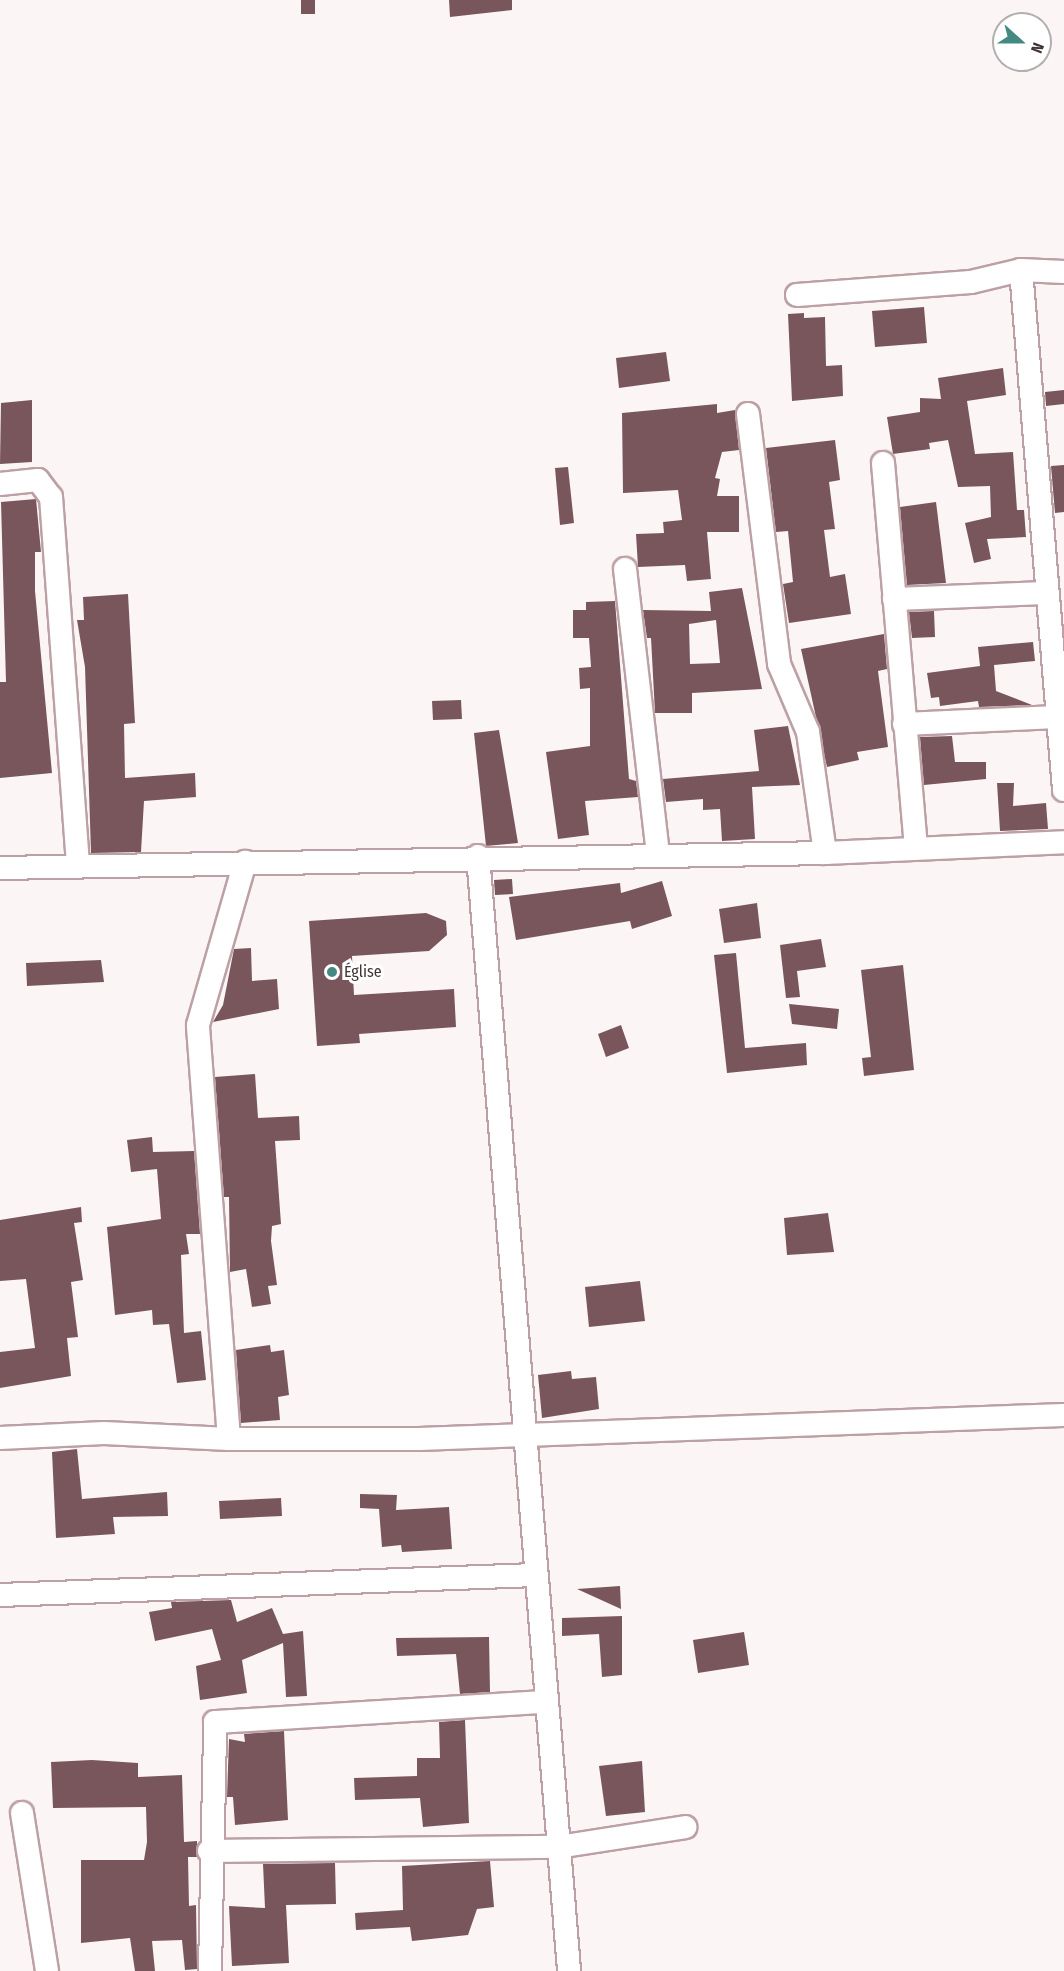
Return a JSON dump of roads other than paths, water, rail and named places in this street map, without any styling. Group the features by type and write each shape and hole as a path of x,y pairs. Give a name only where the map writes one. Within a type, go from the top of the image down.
{"street":[{"path":"796,295 971,282 1021,270 1064,272"},
{"path":"1021,270 1064,790"},
{"path":"748,414 779,664 808,732 825,853"},
{"path":"883,463 916,848"},
{"path":"0,484 38,480 51,497 78,865"},
{"path":"625,569 658,854"},
{"path":"894,599 1046,593"},
{"path":"904,724 1057,717"},
{"path":"0,868 478,856 825,853 1064,842"},
{"path":"478,856 522,1436 569,1971"},
{"path":"229,1439 198,1024 245,862"},
{"path":"0,1438 104,1432 229,1439 522,1436 1064,1415"},
{"path":"0,1595 535,1575"},
{"path":"210,1971 211,1730 221,1719 545,1702"},
{"path":"22,1813 47,1971"},
{"path":"209,1851 558,1847 685,1827"}],"place":[{"name":"Église","path":"332,972"}]}
